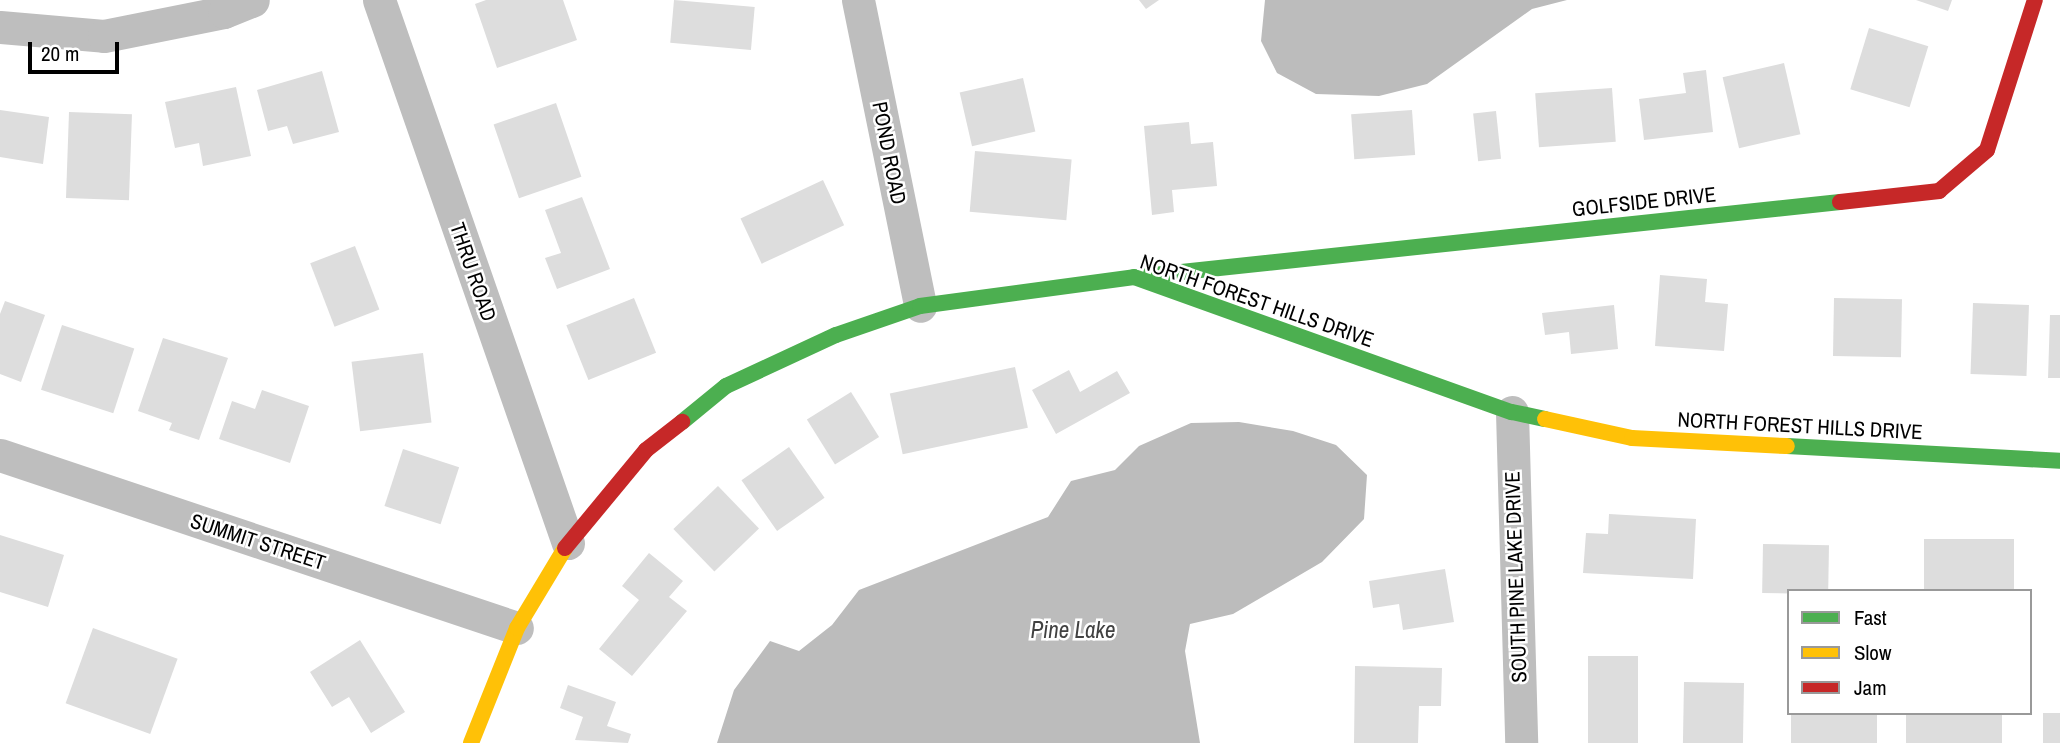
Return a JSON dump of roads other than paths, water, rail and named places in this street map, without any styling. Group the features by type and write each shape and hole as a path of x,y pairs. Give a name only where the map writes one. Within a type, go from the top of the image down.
{"street":[{"path":"0,27 104,36 224,12 253,0"},
{"name":"THRU ROAD","path":"379,0 568,543"},
{"name":"POND ROAD","path":"858,0 920,306"},
{"name":"GOLFSIDE DRIVE","path":"1134,277 1939,191 1987,150 2035,0"},
{"name":"NORTH FOREST HILLS DRIVE","path":"471,743 517,628 568,543 646,450 726,386 836,335 920,306 1134,277 1512,412 1632,438 2060,461"},
{"name":"SOUTH PINE LAKE DRIVE","path":"1512,412 1521,743"},
{"name":"SUMMIT STREET","path":"0,455 517,628"}],"water":[{"path":"1265,0 1567,0 1532,9 1427,84 1379,96 1316,94 1277,73 1261,41"},
{"name":"Pine Lake","path":"1239,422 1293,431 1336,445 1367,475 1364,519 1322,562 1233,614 1190,624 1185,651 1200,743 717,743 734,690 770,641 799,651 832,625 859,590 1048,517 1071,481 1115,470 1139,446 1191,423"}]}
